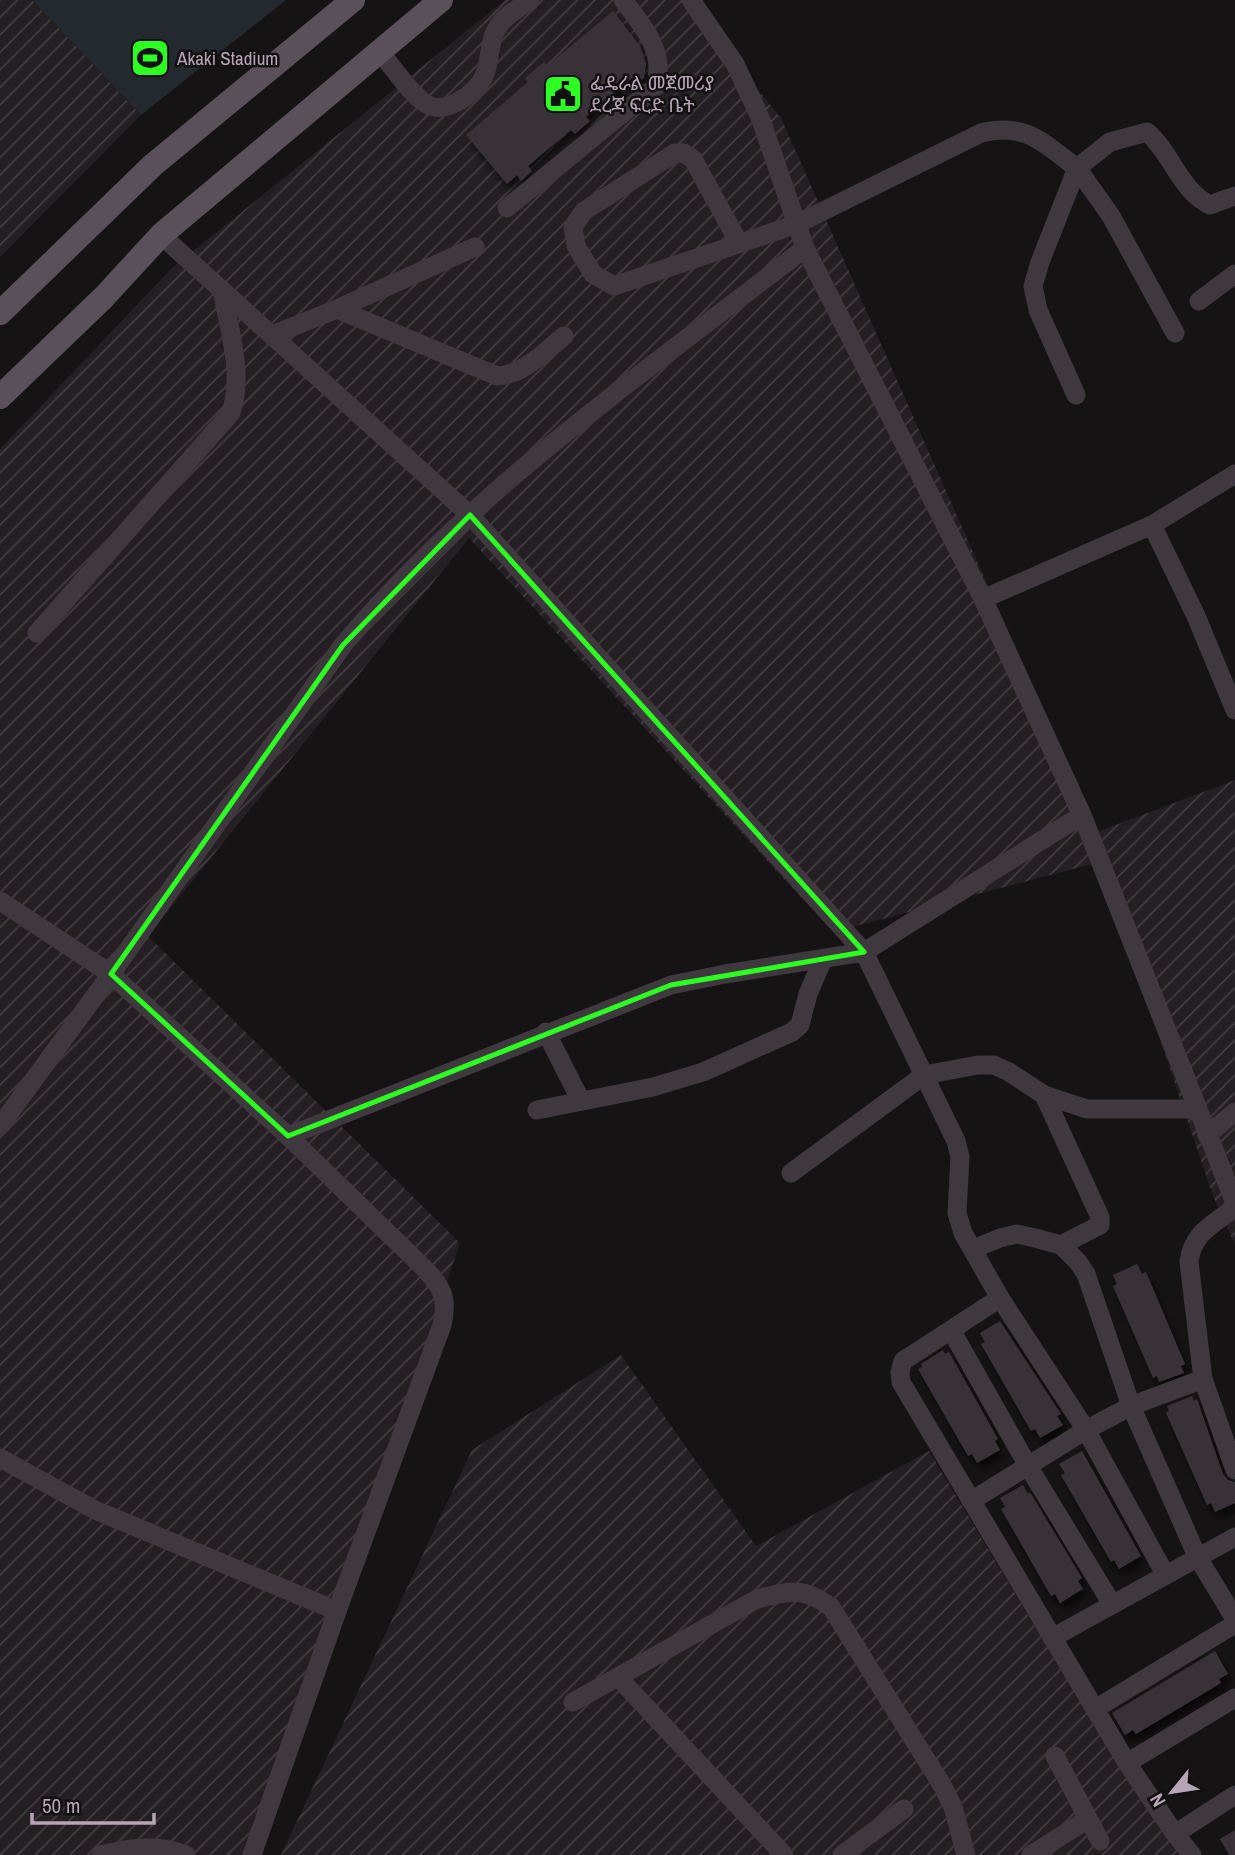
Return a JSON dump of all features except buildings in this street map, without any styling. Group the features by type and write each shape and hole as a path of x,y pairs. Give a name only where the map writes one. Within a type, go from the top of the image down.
{"main road":[{"path":"0,313 153,166 353,0"},
{"path":"0,397 104,297 161,235 441,0"}],"street":[{"path":"379,51 424,103 435,109 446,107 478,84 484,76 495,31 501,22 530,0"},
{"path":"507,208 654,87 659,75 658,56 643,26 623,0"},
{"path":"691,0 734,64 760,117 805,248 983,599 1082,815 1235,1205 1197,1236 1191,1247 1189,1262 1203,1380 1235,1470"},
{"path":"739,243 693,159 684,153 675,153 584,211 573,227 576,246 593,274 614,286 797,224 981,133 1000,129 1016,130 1038,139 1077,168 1111,216 1175,333"},
{"path":"1076,395 1038,310 1033,286 1077,168 1110,142 1147,132 1159,142 1197,199 1210,205 1235,197"},
{"path":"161,235 470,515 864,953 956,1141 960,1157 957,1213 964,1233 1000,1298 1086,1430 1165,1574"},
{"path":"272,335 475,247"},
{"path":"0,1126 363,621 470,515 541,453 805,248"},
{"path":"1199,301 1235,274"},
{"path":"37,633 231,413 237,394 237,374 222,290"},
{"path":"337,309 497,376 509,376 520,371 564,336"},
{"path":"983,599 1152,526 1235,474"},
{"path":"1152,526 1196,616 1235,710"},
{"path":"288,1136 546,1032 671,985 864,953 1082,815"},
{"path":"0,901 111,974 288,1136 435,1279 443,1292 446,1307 442,1325 337,1611 252,1855"},
{"path":"537,1110 653,1087 704,1072 792,1032 800,1025 808,994 823,959"},
{"path":"546,1032 581,1101"},
{"path":"792,1173 924,1075 978,1065 994,1065 1044,1095 1087,1109 1198,1109"},
{"path":"1044,1095 1100,1217 1100,1225 1093,1231 1061,1245"},
{"path":"1208,1135 1235,1112"},
{"path":"972,1249 1017,1234 1061,1245 1078,1262 1086,1274 1131,1406 1197,1556 1235,1621 1095,1709"},
{"path":"1000,1298 903,1361 901,1382 1127,1763 1192,1855"},
{"path":"951,1330 1028,1466 1112,1604"},
{"path":"971,1501 1086,1430 1131,1406 1203,1380"},
{"path":"0,1458 95,1510 337,1611"},
{"path":"1052,1638 1235,1536"},
{"path":"573,1702 757,1599 787,1592 812,1594 831,1607 942,1784 953,1807 966,1855"},
{"path":"618,1677 784,1855"},
{"path":"1127,1763 1235,1698"},
{"path":"1055,1756 1100,1841"},
{"path":"1175,1834 1235,1794"},
{"path":"853,1852 904,1808"},
{"path":"1031,1855 1088,1819"},
{"path":"101,1855 122,1849 149,1847 186,1855"}],"highlighted area":[{"path":"470,515 864,952 671,985 288,1136 111,974 343,645"}],"shaded area":[{"path":"0,0 32,0 141,115 0,257"},
{"name":"Akaki Stadium","path":"32,0 286,0 141,115"},
{"path":"505,0 685,0 781,118 1097,832 1235,780 1235,1245 1213,1196 1100,862 833,932 469,538 148,936 460,1243 255,1855 0,1855 0,449 172,268"},
{"path":"621,1355 756,1546 929,1451 1127,1779 1185,1855 281,1855 472,1450"}],"place":[{"name":"Akaki Stadium","path":"150,58"},
{"name":"ፌዴራል መጀመሪያ ደረጃ ፍርድ ቤት","path":"563,94"}]}
